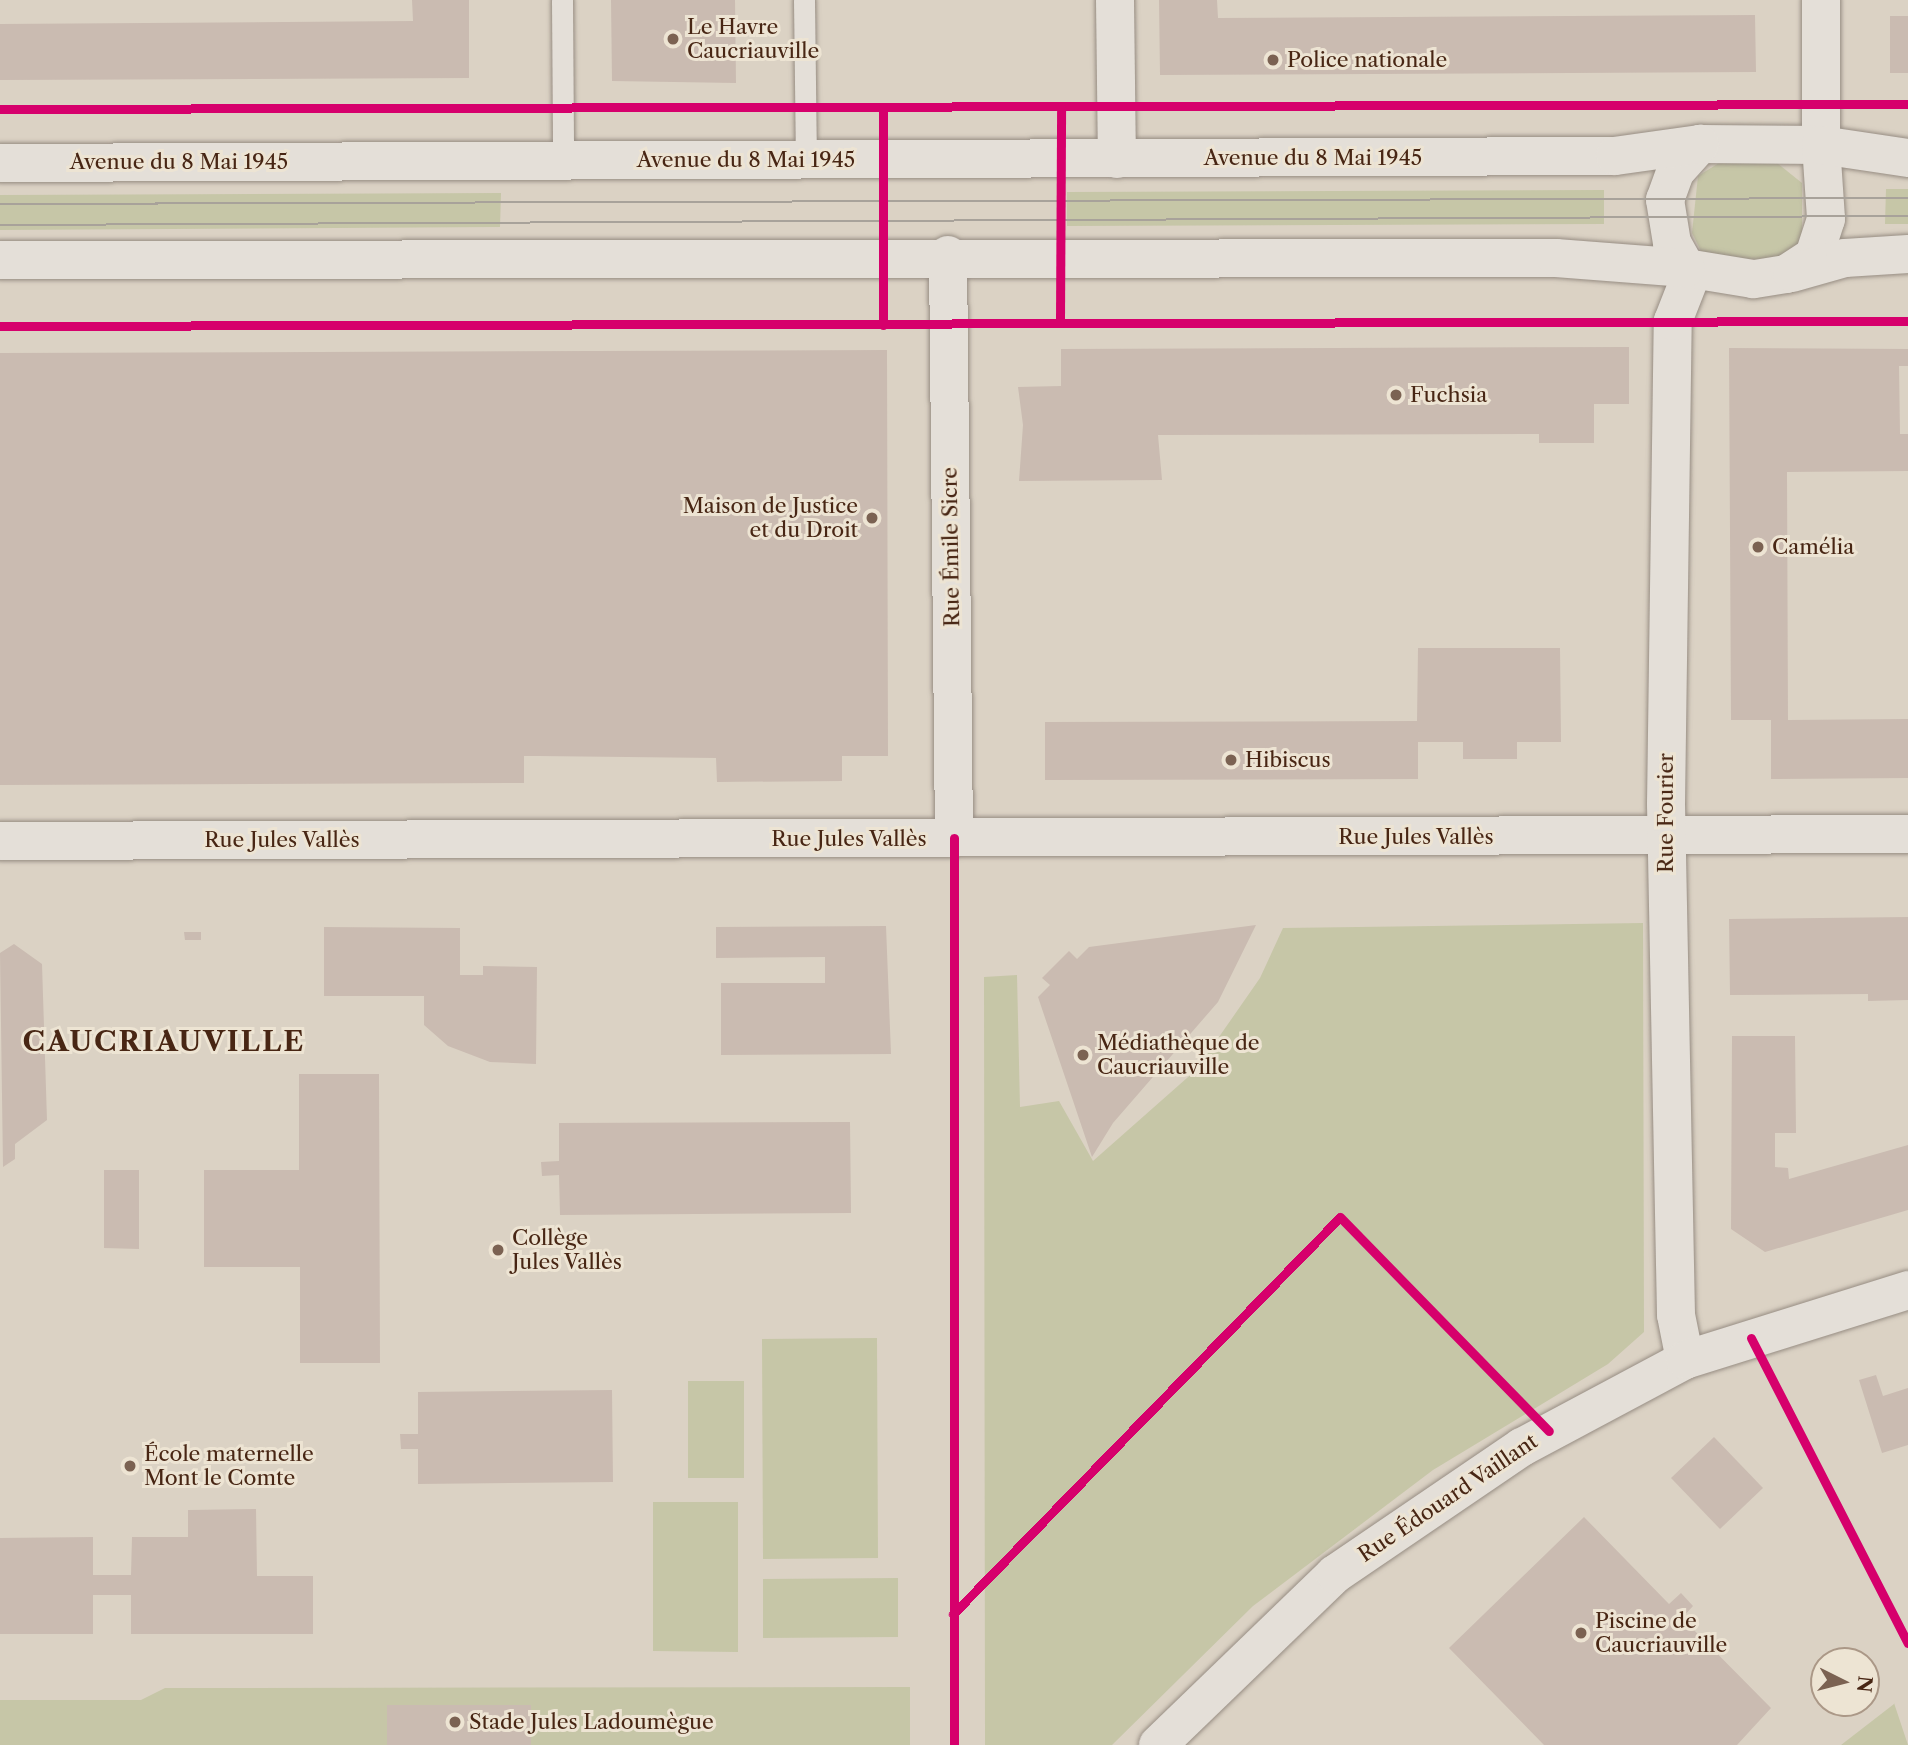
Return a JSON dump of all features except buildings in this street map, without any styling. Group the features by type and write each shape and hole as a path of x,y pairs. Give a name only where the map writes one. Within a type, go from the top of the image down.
{"street":[{"path":"1115,0 1117,159"},
{"path":"1786,274 1814,256 1822,238 1821,0"},
{"name":"Avenue du 8 Mai 1945","path":"0,163 563,158 806,161 1615,156 1700,144"},
{"path":"1690,269 1672,243 1665,200 1675,172 1700,144 1821,145 1908,158"},
{"path":"0,260 948,255 1616,258 1753,279 1786,274 1845,258 1908,254"},
{"name":"Rue Émile Sicre","path":"948,255 954,838"},
{"name":"Rue Fourier","path":"1685,1360 1676,1315 1666,837 1672,321 1690,269"},
{"name":"Rue Jules Vallès","path":"0,841 1666,837 1908,834"},
{"name":"Rue Édouard Vaillant","path":"1158,1745 1335,1574 1522,1447 1685,1360 1908,1290"}],"lane":[{"path":"562,0 563,158"},
{"path":"804,0 806,161"}],"green space":[{"path":"1719,163 1777,163 1802,183 1802,242 1777,262 1703,255 1692,233 1698,176"},
{"path":"1886,189 1908,189 1908,224 1885,224"},
{"path":"1604,190 1604,224 1067,226 1067,192"},
{"path":"501,193 500,227 0,230 0,195"},
{"path":"1643,923 1644,1332 1608,1364 1433,1470 1253,1606 1112,1745 985,1745 984,977 1017,975 1020,1107 1059,1101 1093,1161 1196,1070 1260,978 1283,928"},
{"path":"877,1338 878,1558 763,1559 762,1339"},
{"path":"688,1381 744,1381 744,1478 688,1478"},
{"path":"653,1502 738,1502 738,1652 653,1651"},
{"path":"898,1578 898,1637 763,1638 763,1579"},
{"name":"Stade Jules Ladoumègue","path":"910,1687 910,1745 0,1745 0,1700 141,1700 165,1688"},
{"path":"1894,1704 1908,1745 1841,1745 1880,1717"}],"tram line":[{"path":"0,204 1908,198"},
{"path":"0,225 1908,216"}],"cycle path":[{"path":"0,109 1908,104"},
{"path":"883,108 883,325"},
{"path":"1060,321 1061,108"},
{"path":"0,326 1908,321"},
{"path":"954,838 954,1745"},
{"path":"953,1614 1340,1217 1549,1431"},
{"path":"1751,1338 1908,1643"}],"place":[{"name":"Le Havre Caucriauville","path":"673,39"},
{"name":"Police nationale","path":"1273,60"},
{"name":"Fuchsia","path":"1396,395"},
{"name":"Maison de Justice et du Droit","path":"872,518"},
{"name":"Camélia","path":"1758,547"},
{"name":"Hibiscus","path":"1231,760"},
{"name":"Médiathèque de Caucriauville","path":"1083,1055"},
{"name":"Collège Jules Vallès","path":"498,1250"},
{"name":"École maternelle Mont le Comte","path":"130,1466"},
{"name":"Piscine de Caucriauville","path":"1581,1633"},
{"name":"Stade Jules Ladoumègue","path":"455,1722"}],"district":[{"name":"CAUCRIAUVILLE","path":"164,1041"}]}
